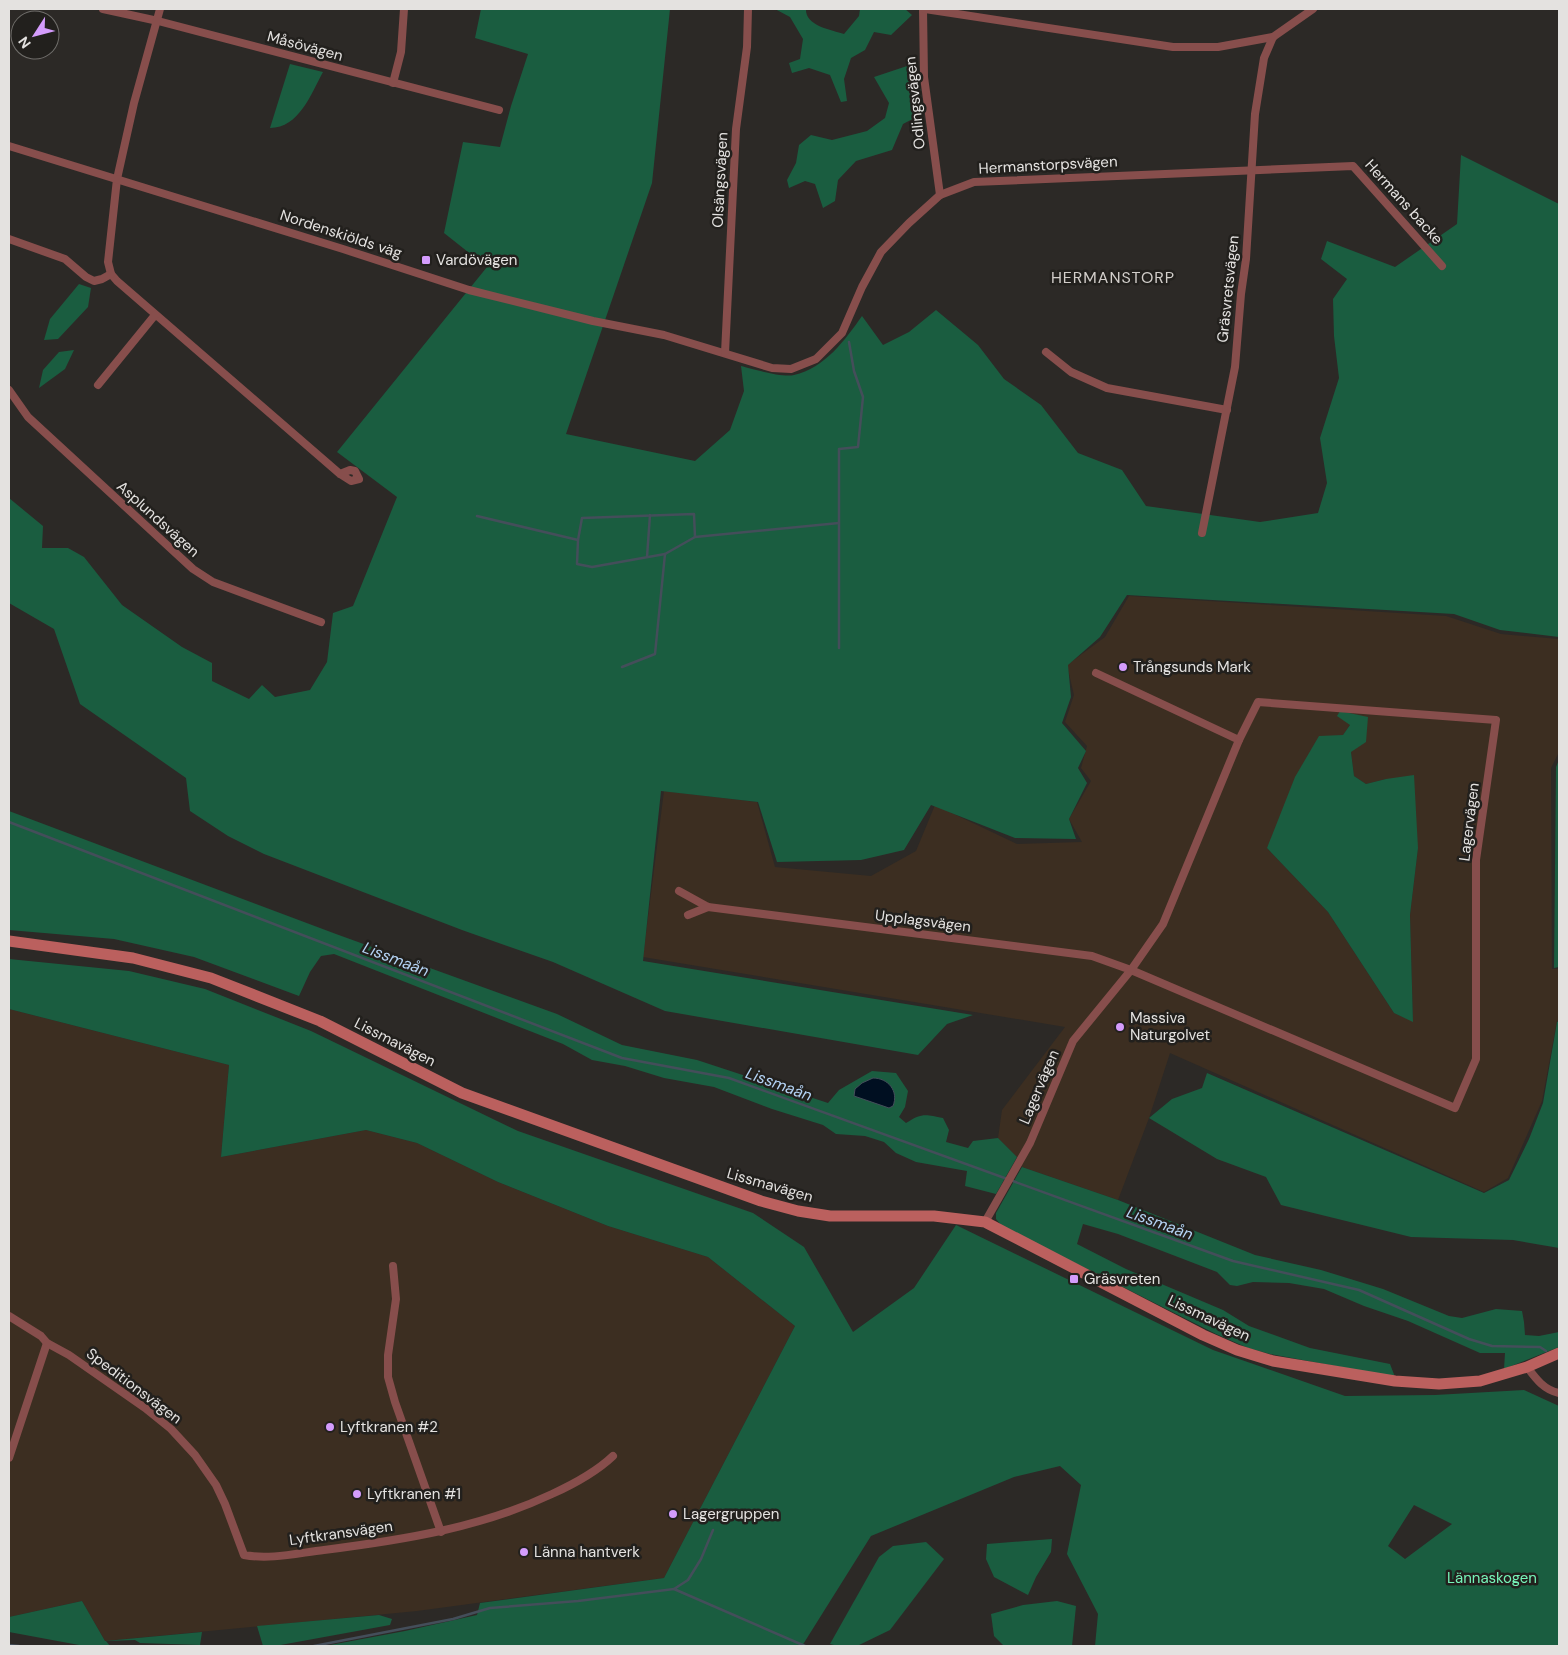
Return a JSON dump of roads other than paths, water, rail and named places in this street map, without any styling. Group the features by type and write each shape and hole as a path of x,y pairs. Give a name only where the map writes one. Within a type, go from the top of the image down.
{"street":[{"name":"Måsövägen","path":"103,9 158,21 499,110"},
{"path":"160,9 134,103 117,179 108,262 112,274 117,281 340,474"},
{"path":"393,83 401,52 404,9"},
{"name":"Olsängsvägen","path":"725,352 736,128 747,47 748,9"},
{"path":"924,9 1173,47 1218,47 1273,37 1312,9"},
{"name":"Odlingsvägen","path":"924,9 924,77 940,195"},
{"path":"1250,170 1254,114 1264,58 1273,37"},
{"name":"Nordenskiölds väg","path":"9,146 381,260 469,290 593,321 664,335 725,352"},
{"name":"Hermans backe","path":"1250,170 1353,166 1442,266"},
{"name":"Hermanstorpsvägen","path":"725,352 772,368 791,369 816,359 842,333 862,287 881,252 940,195 974,182 1250,170"},
{"name":"Gräsvretsvägen","path":"1202,533 1235,368 1246,259 1250,170"},
{"path":"9,239 64,259 86,277 94,281 112,274"},
{"path":"98,384 156,315"},
{"path":"1046,352 1070,372 1107,388 1227,410"},
{"name":"Asplundsvägen","path":"9,390 28,417 193,569 213,582 321,622"},
{"path":"1096,673 1239,740"},
{"name":"Lagervägen","path":"985,1222 1030,1143 1073,1041 1131,970 1163,924 1239,740 1258,702 1496,720 1476,860 1476,1058 1455,1108 1131,970"},
{"path":"679,891 708,907"},
{"path":"688,915 708,907"},
{"name":"Upplagsvägen","path":"708,907 1092,956 1131,970"},
{"name":"Lissmavägen","path":"9,941 134,958 211,978 320,1021 462,1093 761,1201 798,1212 830,1216 934,1216 985,1222 1203,1335 1237,1350 1273,1361 1395,1381 1439,1384 1480,1381 1527,1367 1559,1352"},
{"path":"392,1266 396,1299 388,1355 388,1377 441,1532"},
{"name":"Speditionsvägen","path":"9,1316 145,1408 171,1429 189,1448 216,1485 244,1555"},
{"path":"9,1458 47,1343"},
{"path":"1527,1367 1539,1384 1553,1392 1559,1393"},
{"name":"Lyftkransvägen","path":"244,1555 257,1557 291,1554 374,1544 441,1532 527,1506 565,1488 600,1468 612,1456"}],"water":[{"path":"873,1078 883,1080 891,1086 895,1095 893,1106 889,1108 854,1096 855,1089"}],"waterway":[{"path":"839,648 839,449 858,447 863,397 854,371 849,342"},
{"path":"477,516 578,540 582,518 694,514 695,537"},
{"path":"647,557 650,515"},
{"path":"578,540 577,564 592,567 665,554 695,537 839,523"},
{"path":"622,667 655,654 665,554"},
{"name":"Lissmaån","path":"9,822 622,1058 729,1078 1233,1261 1359,1290 1469,1339 1492,1346 1540,1347 1546,1351"},
{"path":"713,1530 701,1559 688,1580 674,1589 805,1646"},
{"path":"314,1646 453,1619 490,1608 578,1601 674,1589"},
{"path":"9,1645 19,1646"}],"place":[{"name":"Vardövägen","path":"426,260"},
{"name":"Trångsunds Mark","path":"1123,667"},
{"name":"Massiva Naturgolvet","path":"1120,1027"},
{"name":"Gräsvreten","path":"1074,1279"},
{"name":"Lyftkranen #2","path":"330,1427"},
{"name":"Lyftkranen #1","path":"357,1494"},
{"name":"Lagergruppen","path":"673,1514"},
{"name":"Länna hantverk","path":"524,1552"}],"district":[{"name":"HERMANSTORP","path":"1113,277"}],"park label":[{"name":"Lännaskogen","path":"1492,1578"}]}
